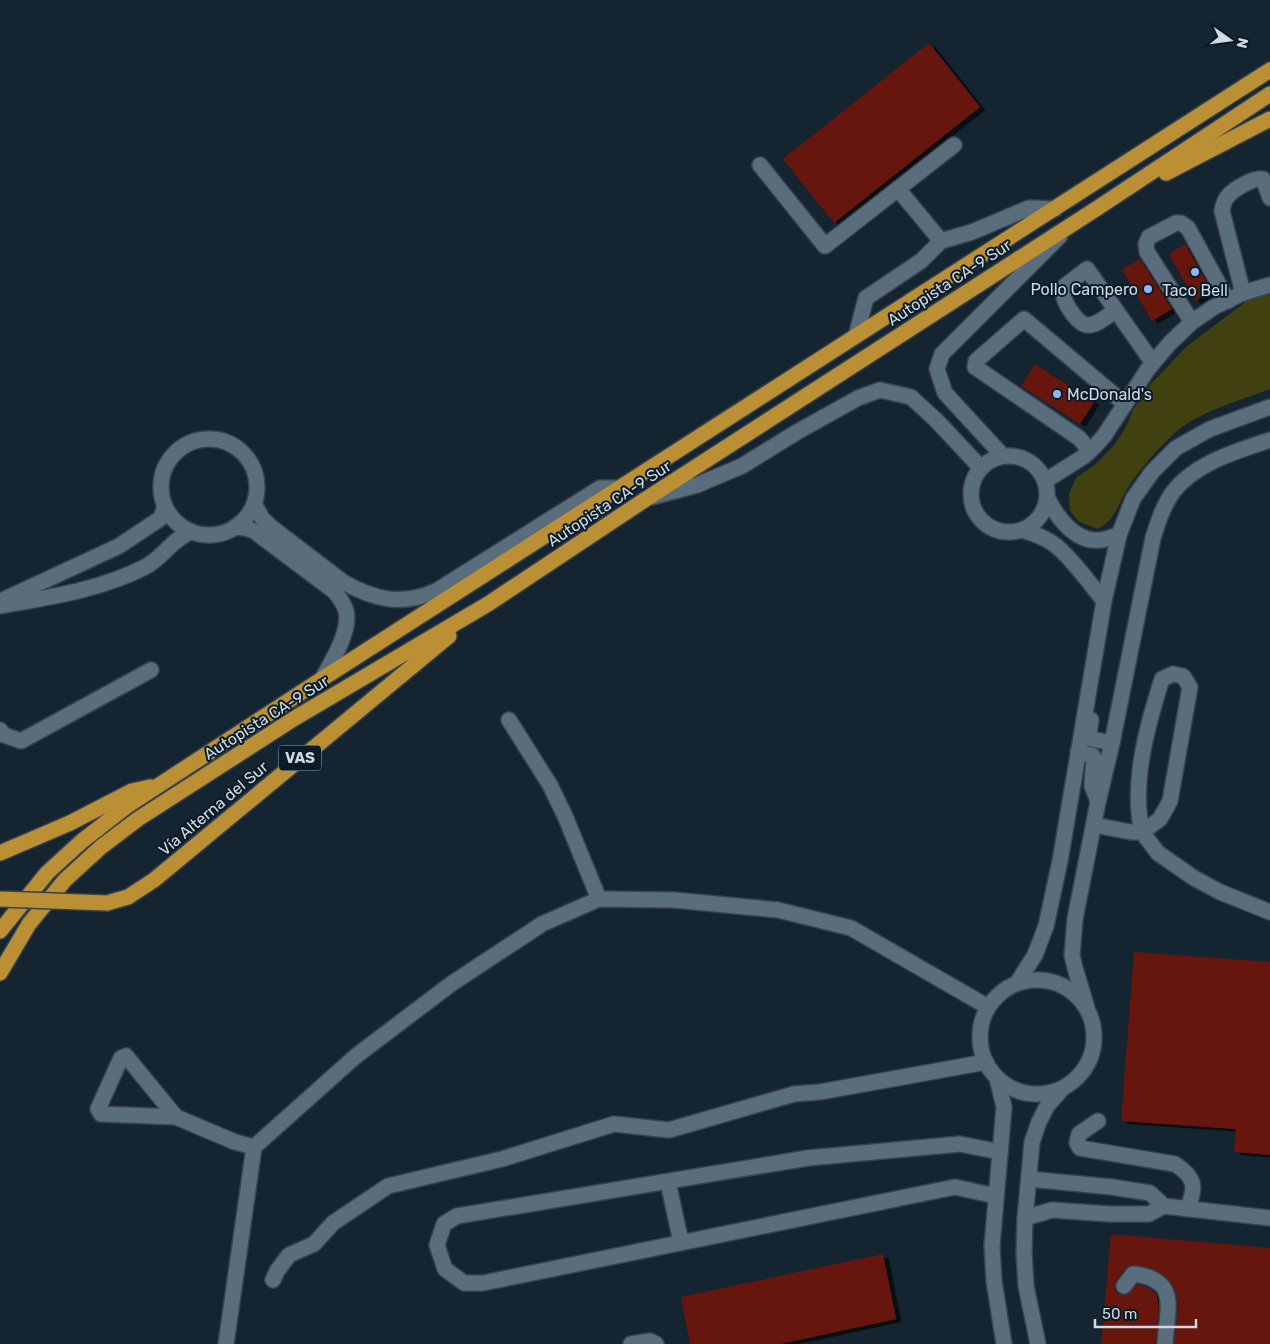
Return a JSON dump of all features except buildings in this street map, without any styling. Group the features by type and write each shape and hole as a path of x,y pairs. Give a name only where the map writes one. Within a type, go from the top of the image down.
{"highway":[{"name":"Autopista CA-9 Sur","path":"0,931 47,873 82,841 127,806 1270,70"},
{"name":"Autopista CA-9 Sur","path":"0,973 28,924 50,896 79,866 101,847 146,814 295,718 488,604 646,499 1073,224 1270,94"},
{"path":"1096,209 1270,119"},
{"name":"Vía Alterna del Sur","path":"0,899 107,903 128,897 154,880 488,604"},
{"path":"0,853 70,823 132,791 161,784"}],"street":[{"path":"760,165 825,246 954,145"},
{"path":"1243,293 1222,211 1223,203 1228,195 1253,179 1258,178 1267,185 1270,198"},
{"path":"898,189 941,241"},
{"path":"856,336 866,298 921,260 941,241 972,232 1029,208 1055,209"},
{"path":"1192,322 1147,252 1146,244 1149,237 1176,223 1180,223 1188,228 1228,301"},
{"path":"1003,456 945,393 938,369 942,354 1073,224"},
{"path":"1045,481 1090,450 1104,436 1153,363 1192,322 1214,307 1243,293 1270,285"},
{"path":"1116,310 1153,363"},
{"path":"1090,450 1079,438 975,367 976,361 1024,319 1125,404"},
{"path":"646,499 697,485 742,466 797,432 858,398 880,390 911,397 937,421 981,468"},
{"path":"1017,983 1034,955 1046,926 1060,861 1104,601 1119,534 1133,499 1152,472 1176,448 1210,429 1270,407"},
{"path":"208,439 223,441 237,448 248,459 255,473 257,488 254,504 246,517 234,527 220,533 205,535 191,531 175,521 165,506 161,491 162,476 168,461 179,449 192,442 208,439"},
{"path":"1038,1344 1026,1286 1024,1253 1025,1218 1032,1142 1047,1106 1063,1088 1081,1074 1092,1053 1094,1030 1072,955 1074,919 1112,744 1153,538 1165,506 1173,492 1185,479 1230,454 1268,439"},
{"path":"1003,456 1016,456 1029,460 1039,469 1045,481 1047,497 1045,508 1040,517 1022,530 1008,532 994,529 982,521 974,509 971,495 973,480 981,468 991,460 1003,456"},
{"path":"254,504 262,518 271,527 343,582 376,597 409,600 436,591 600,488 619,488"},
{"path":"1047,497 1055,513 1068,528 1086,539 1099,540 1119,534"},
{"path":"0,602 119,546 161,518 165,506"},
{"path":"234,527 245,528 254,532 334,591 342,602 347,613 342,638 322,679"},
{"path":"1022,530 1040,536 1056,545 1090,582 1104,601"},
{"path":"0,606 80,592 117,579 145,567 160,557 174,542 191,531"},
{"path":"0,730 4,735 21,741 151,670"},
{"path":"1094,825 1131,832 1142,832 1160,819 1170,801 1190,687 1184,676 1173,674 1162,679 1152,708 1138,784 1138,815 1142,832 1158,853 1194,878 1220,892 1270,912"},
{"path":"1090,681 1092,716 1089,733 1091,739 1112,744"},
{"path":"509,720 550,785 565,816 599,899"},
{"path":"1078,752 1092,755 1094,758 1092,786 1098,802"},
{"path":"226,1344 254,1147 356,1056 451,984 542,924 599,899 674,900 778,910 851,928 988,1007"},
{"path":"1004,1344 994,1281 992,1246 1004,1107 997,1078 986,1062 980,1044 981,1025 988,1007 1001,993 1017,983 1037,979 1056,983 1074,993 1087,1008"},
{"path":"176,1117 126,1056 121,1058 98,1109 101,1114 176,1117 234,1142 254,1147"},
{"path":"273,1280 289,1255 314,1244 333,1223 388,1186 502,1159 614,1124 669,1130 794,1094 820,1092 986,1062"},
{"path":"997,1078 1012,1088 1029,1094 1046,1094 1063,1088"},
{"path":"1098,1121 1079,1134 1077,1143 1080,1148 1175,1164 1188,1172 1193,1182 1192,1196 1187,1208"},
{"path":"996,1196 955,1187 483,1283 464,1283 446,1269 437,1245 444,1224 458,1216 808,1158 960,1144 1000,1152"},
{"path":"1029,1179 1112,1187 1150,1193 1164,1206"},
{"path":"668,1182 681,1242"},
{"path":"1025,1218 1052,1210 1110,1214 1149,1214 1164,1206 1270,1218"},
{"path":"1124,1286 1133,1274 1159,1281 1165,1288 1168,1299 1165,1344"},
{"path":"631,1344 650,1341 656,1344"}],"shaded area":[{"path":"1270,292 1270,389 1221,407 1185,425 1163,444 1140,470 1126,490 1109,521 1097,529 1078,521 1070,511 1069,494 1076,478 1097,463 1115,444 1125,429 1133,410 1150,385 1186,347 1252,297"}],"place":[{"name":"Taco Bell","path":"1195,272"},
{"name":"Pollo Campero","path":"1148,289"},
{"name":"McDonald's","path":"1057,394"}]}
